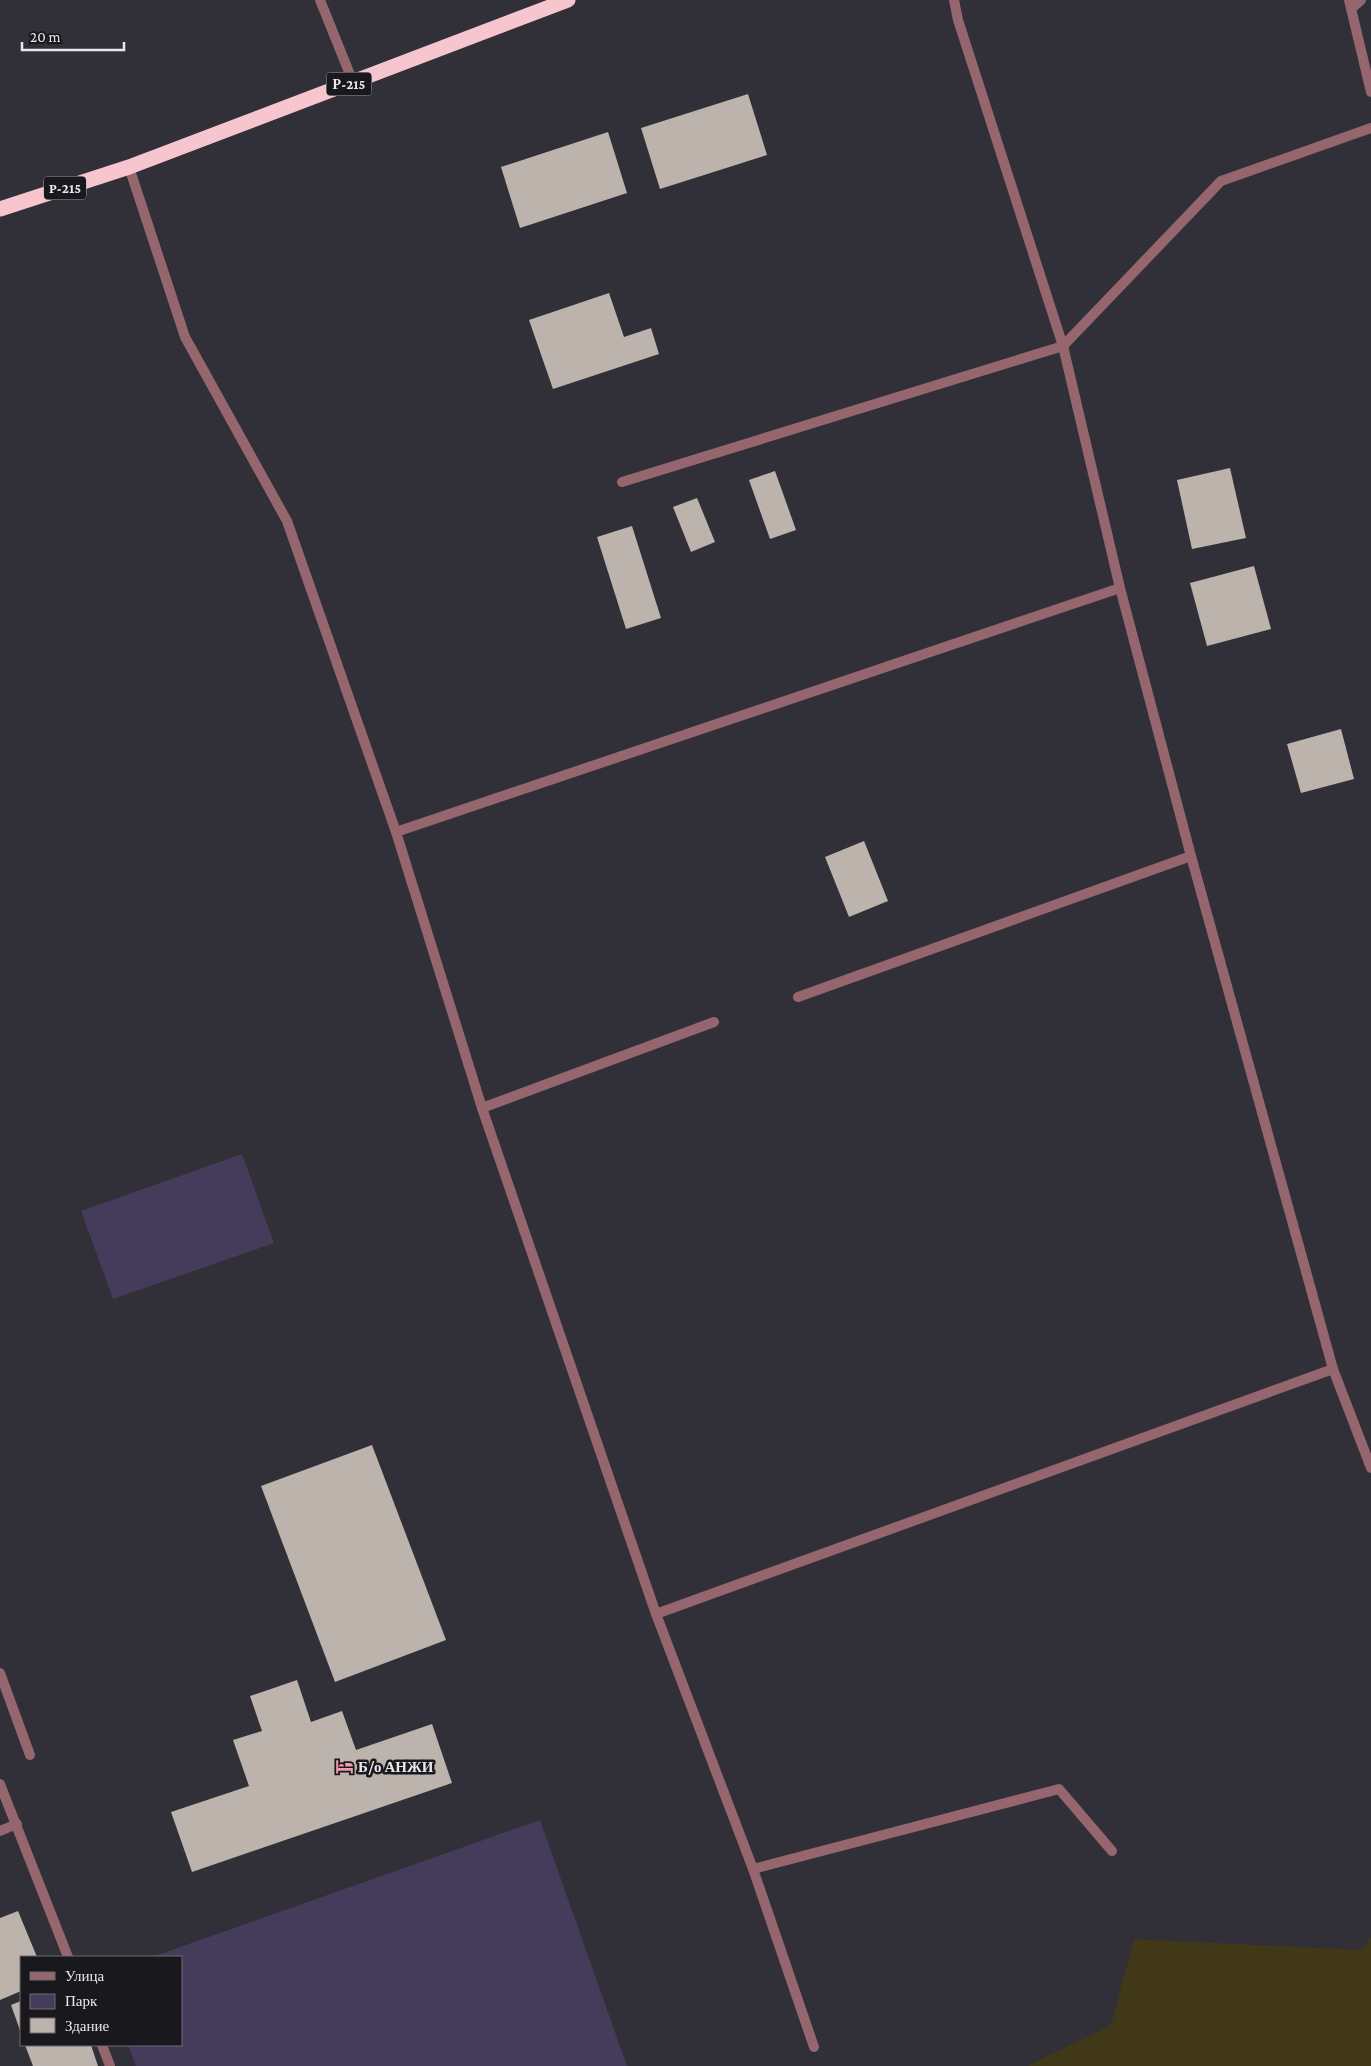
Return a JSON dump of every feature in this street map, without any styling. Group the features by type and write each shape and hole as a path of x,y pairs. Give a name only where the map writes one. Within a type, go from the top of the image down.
{"highway":[{"name":"Р-215","path":"129,167 568,0"},
{"name":"P-215","path":"0,209 129,167"}],"street":[{"path":"320,0 353,82"},
{"path":"954,0 958,20 1063,346 1120,588 1191,856 1333,1369 1371,1468"},
{"path":"1361,0 1350,4 1371,92"},
{"path":"622,482 1063,346 1221,181 1371,128"},
{"path":"129,167 185,337 287,521 396,832 482,1108 656,1614 752,1869 814,2047"},
{"path":"396,832 1120,588"},
{"path":"798,997 1191,856"},
{"path":"482,1108 714,1022"},
{"path":"656,1614 1333,1369"},
{"path":"0,1673 30,1754"},
{"path":"0,1784 68,1956"},
{"path":"752,1869 1060,1789 1112,1851"},
{"path":"0,1831 16,1824"},
{"path":"102,2046 110,2066"}],"green space":[{"path":"242,1154 274,1243 113,1299 81,1211"},
{"path":"540,1820 627,2066 136,2066 128,2046 182,2046 182,1956 155,1956"}],"sand":[{"path":"1371,1936 1371,2066 1027,2066 1111,2025 1134,1939 1363,1950"}],"building":[{"path":"748,94 767,155 660,189 641,128"},
{"path":"608,132 627,193 520,228 501,167"},
{"path":"609,293 624,337 651,328 659,354 553,389 529,320"},
{"path":"1230,468 1246,538 1192,549 1177,480"},
{"path":"775,471 796,530 770,539 749,480"},
{"path":"697,498 715,542 691,552 673,507"},
{"path":"632,526 661,618 626,629 597,537"},
{"path":"1254,566 1271,629 1207,646 1190,583"},
{"path":"1341,729 1354,779 1301,793 1287,744"},
{"path":"864,841 888,901 849,917 825,857"},
{"path":"372,1445 446,1640 335,1682 261,1486"},
{"name":"Б/о АНЖИ","path":"297,1680 311,1722 342,1711 356,1750 432,1724 452,1783 192,1872 171,1812 249,1786 233,1740 262,1731 250,1696"},
{"path":"18,1911 37,1956 20,1956 20,1991 0,2000 0,1918"},
{"path":"20,2001 20,2030 11,2005"},
{"path":"25,2046 91,2046 98,2066 33,2066"}],"place":[{"name":"Б/о АНЖИ","path":"344,1767"}]}
